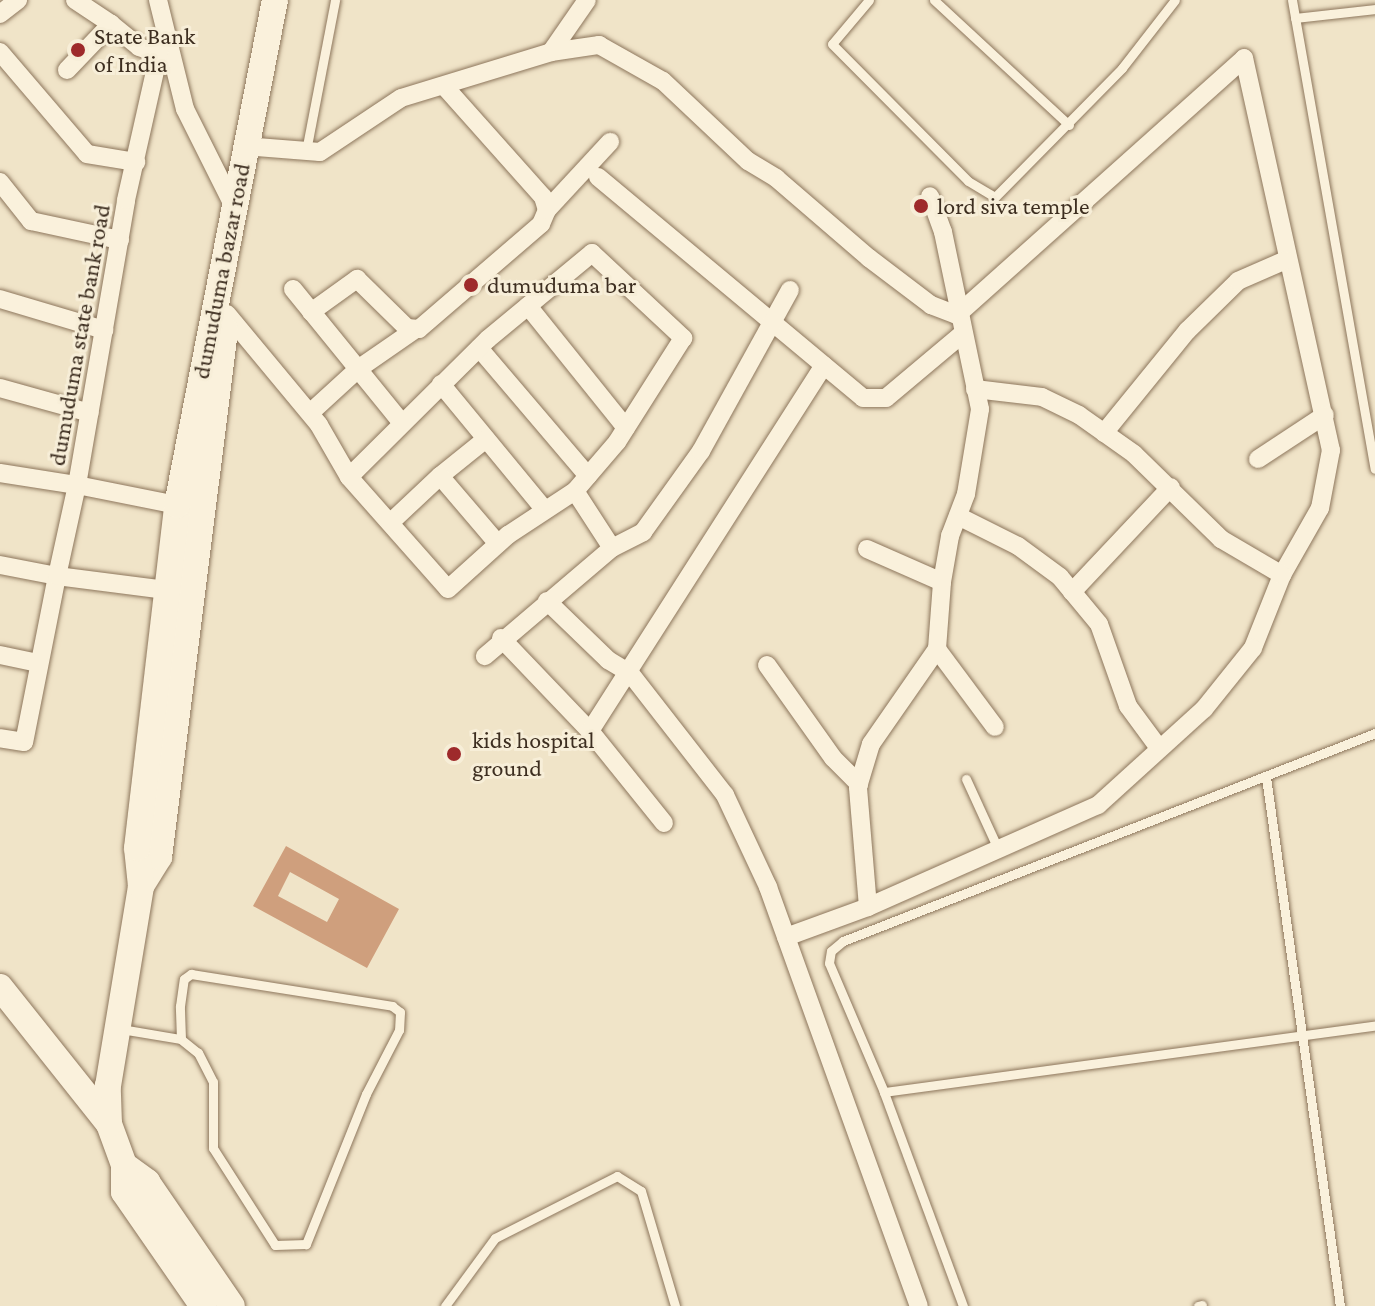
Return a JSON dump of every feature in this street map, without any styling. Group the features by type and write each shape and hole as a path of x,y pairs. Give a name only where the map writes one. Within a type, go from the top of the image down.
{"street":[{"path":"0,14 18,0"},
{"path":"75,0 139,47 165,56"},
{"path":"158,0 165,56 196,138 235,209"},
{"path":"244,146 275,0"},
{"path":"551,52 587,0"},
{"path":"67,70 111,24"},
{"name":"dumuduma bazar road","path":"109,1124 108,1086 141,886 137,848 177,505 213,298 225,274 244,146 306,154 340,144 401,98 446,88 551,52 599,45 663,81 748,161 776,178 869,258 931,305 957,315"},
{"path":"0,52 87,154 136,162"},
{"name":"dumuduma state bank road","path":"0,473 77,485 136,162 165,56"},
{"path":"786,937 868,907 1098,805 1204,709 1253,648 1282,575 1320,508 1331,450 1286,260 1244,58 957,315"},
{"path":"446,88 543,197 547,210"},
{"path":"310,413 358,369 413,331 541,224 547,210 610,142"},
{"path":"598,177 863,398 876,401 961,335"},
{"path":"0,182 31,221 120,240"},
{"path":"868,907 859,784 871,744 937,649 942,582 980,409 961,335 943,232 930,196"},
{"path":"227,314 310,413 349,477 448,589 498,544 575,491 626,428 683,338 592,253 479,348 349,477"},
{"path":"1104,433 1187,331 1238,281 1286,260"},
{"path":"141,886 159,857 227,314 225,274"},
{"path":"311,312 357,279 413,331"},
{"path":"293,289 402,423"},
{"path":"485,656 501,638 526,624 547,601 612,548 643,532 701,451 776,323 790,290"},
{"path":"0,299 104,330"},
{"path":"528,306 626,428"},
{"path":"479,348 588,476"},
{"path":"590,731 630,673 824,365"},
{"path":"441,384 545,510"},
{"path":"0,388 90,413"},
{"path":"975,389 1042,397 1104,433 1171,487 1221,539 1282,575"},
{"path":"1258,459 1325,415"},
{"path":"391,522 440,476 486,439"},
{"path":"440,476 498,544"},
{"path":"0,738 24,742 77,485 177,505"},
{"path":"1072,592 1171,487"},
{"path":"575,491 612,548"},
{"path":"958,516 1018,546 1072,592 1099,624 1128,706 1159,748"},
{"path":"867,549 942,582"},
{"path":"0,565 166,590"},
{"path":"547,601 608,660 630,673 725,795 786,937 919,1306"},
{"path":"501,638 590,731 664,823"},
{"path":"937,649 995,727"},
{"path":"0,655 39,663"},
{"path":"767,665 833,758 859,784"},
{"path":"0,987 69,1080 109,1124 124,1165 124,1192 203,1306"},
{"path":"124,1165 147,1182 232,1306"}],"lane":[{"path":"306,154 335,0"},
{"path":"869,0 832,44 968,181 995,197 1122,68 1175,0"},
{"path":"934,0 1069,125"},
{"path":"1292,0 1375,469"},
{"path":"1295,18 1375,9"},
{"path":"963,1306 884,1092 829,963 835,946 1375,733"},
{"path":"1266,777 1340,1306"},
{"path":"966,779 999,851"},
{"path":"118,1028 181,1039 198,1053 213,1082 213,1148 275,1245 306,1244 366,1094 399,1030 400,1012 392,1006 191,974 184,979 180,1006 181,1039"},
{"path":"884,1092 1375,1026"},
{"path":"445,1306 495,1238 601,1179 617,1176 641,1191 675,1306"}],"building":[{"path":"286,846 399,909 367,968 253,906","holes":["290,872 339,899 327,922 278,896"]}],"place":[{"name":"State Bank of India","path":"78,50"},
{"name":"lord siva temple","path":"921,206"},
{"name":"dumuduma bar","path":"471,285"},
{"name":"kids hospital ground","path":"454,754"}]}
